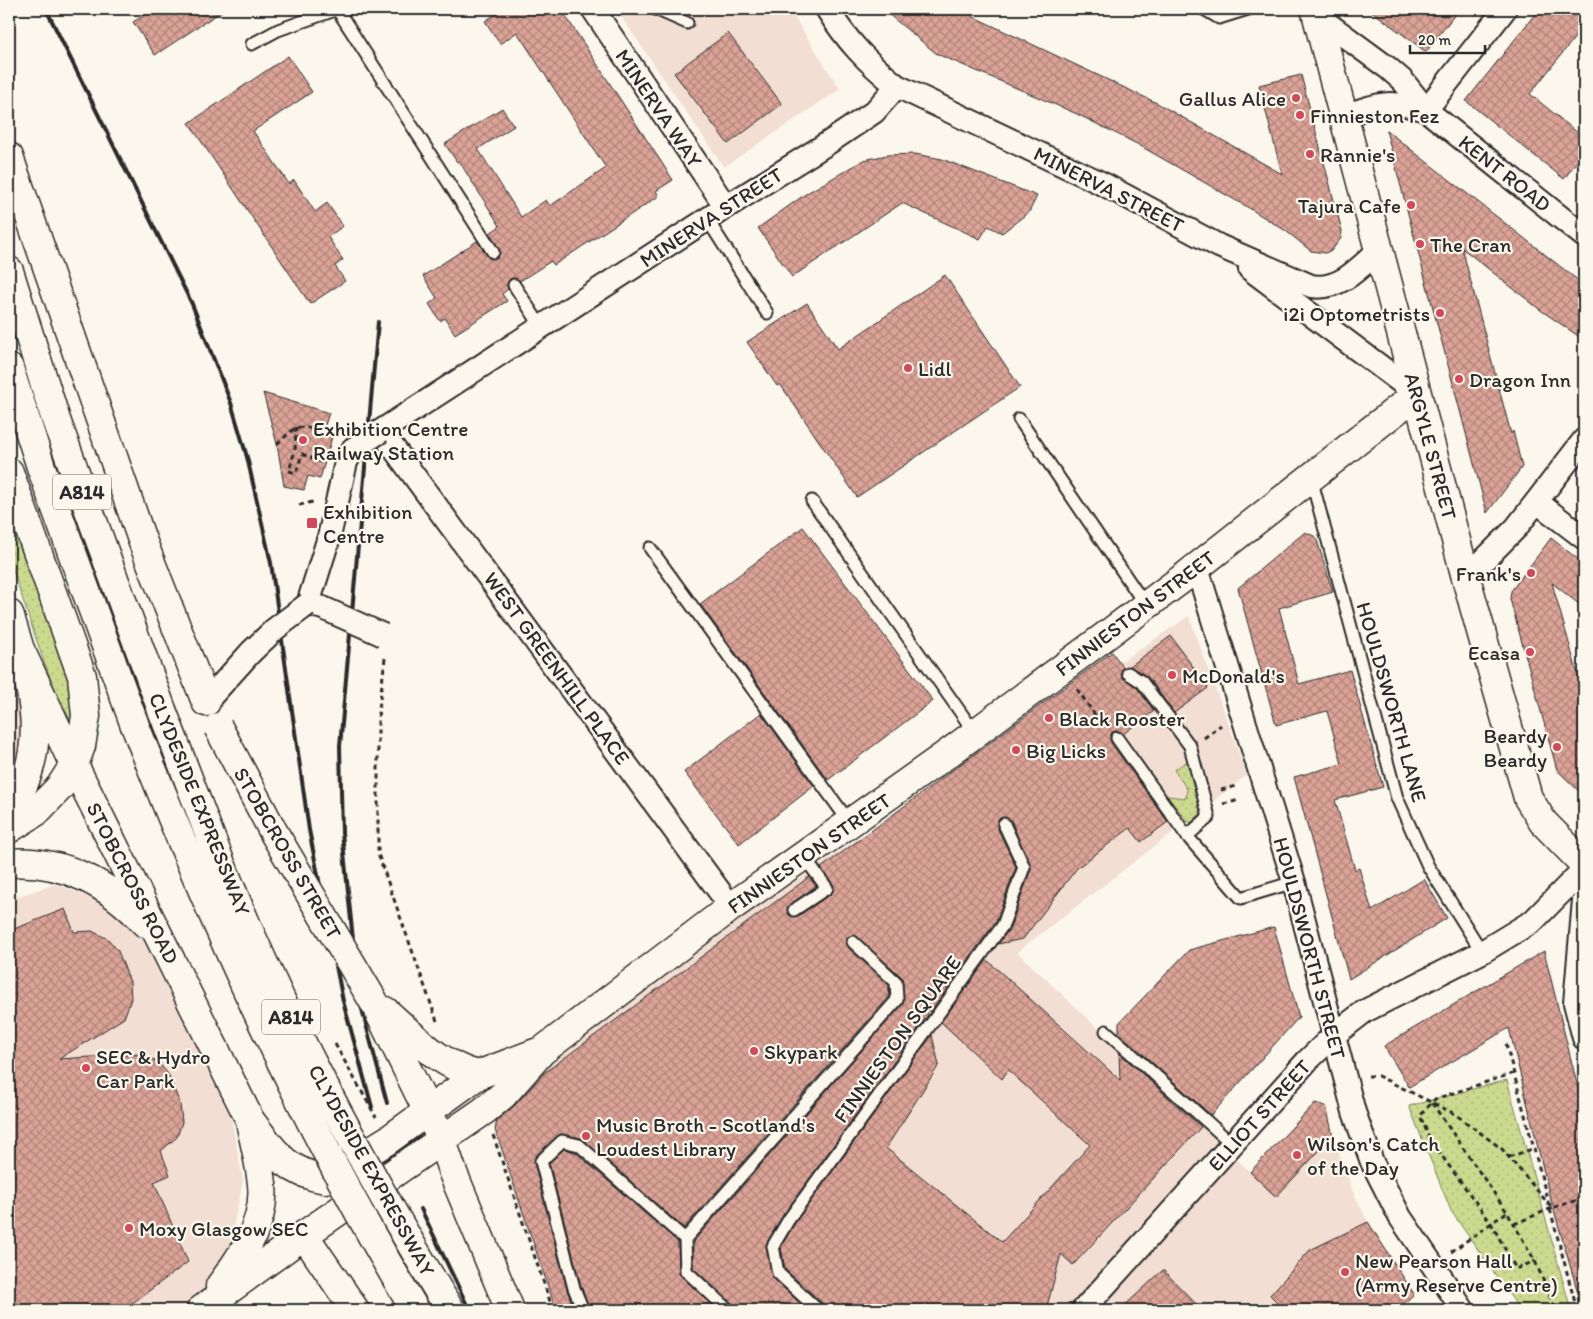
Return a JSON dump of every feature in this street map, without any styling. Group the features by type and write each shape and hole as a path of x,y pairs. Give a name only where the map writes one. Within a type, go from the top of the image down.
{"street":[{"name":"MINERVA WAY","path":"593,9 726,206"},
{"path":"827,9 843,36 869,63 897,86"},
{"path":"1426,110 1505,9"},
{"name":"KENT ROAD","path":"1315,12 1388,68 1403,82 1426,110 1584,236"},
{"name":"ARGYLE STREET","path":"1315,12 1380,249 1466,578 1528,798 1543,822 1584,864"},
{"name":"MINERVA STREET","path":"348,439 387,440 415,410 726,206 874,112 897,86 1105,184 1219,246 1311,286 1322,288 1337,284 1380,249"},
{"name":"KENT ROAD","path":"1344,116 1388,102 1402,103 1426,110"},
{"name":"STOBCROSS STREET","path":"9,157 142,540 206,702 274,832 374,1002 441,1138 453,1173 510,1310"},
{"name":"MINERVA STREET","path":"1219,246 1417,394"},
{"name":"CLYDESIDE EXPRESSWAY","path":"9,271 56,420 162,710 231,887 272,979 348,1130 450,1310"},
{"name":"CLYDESIDE EXPRESSWAY","path":"9,368 41,467 134,723 210,911 266,1034 346,1188 415,1310"},
{"name":"FINNIESTON STREET","path":"202,1310 441,1138 485,1110 503,1095 542,1051 731,906 975,733 1197,568 1417,394"},
{"path":"316,606 346,462 348,439"},
{"name":"WEST GREENHILL PLACE","path":"387,440 440,508 731,906"},
{"path":"1466,578 1516,528 1584,440"},
{"path":"9,472 82,676 86,700 85,732 74,765 48,802 9,829"},
{"path":"1537,502 1584,538"},
{"name":"HOULDSWORTH STREET","path":"1197,568 1294,882 1354,1112 1384,1188 1452,1306"},
{"path":"206,702 251,652 275,629 316,606"},
{"path":"316,606 385,636"},
{"name":"STOBCROSS ROAD","path":"9,614 35,712 32,766 9,810"},
{"name":"STOBCROSS ROAD","path":"18,645 74,765 250,1120"},
{"path":"9,863 44,864 86,878 125,902 164,945"},
{"name":"ELLIOT STREET","path":"1083,1310 1306,1061 1334,1035 1365,1011 1482,952 1533,920 1584,869"},
{"path":"1584,900 1575,1003 1584,1038"},
{"name":"STOBCROSS STREET","path":"374,1002 443,1062 460,1070 478,1075"},
{"path":"250,1120 287,1165 307,1176 325,1179 388,1140 478,1075 542,1051"},
{"path":"202,1310 242,1256 258,1220 262,1185 250,1120"},
{"path":"304,1235 355,1310"}],"lane":[{"path":"252,44 278,30 338,9 493,252"},
{"path":"655,9 687,23"},
{"path":"1204,9 1219,18 1248,9"},
{"path":"707,219 767,313"},
{"path":"514,285 542,328"},
{"path":"1019,419 1146,606"},
{"name":"HOULDSWORTH LANE","path":"1311,477 1397,798 1428,866 1482,952"},
{"path":"812,501 975,733"},
{"path":"650,548 850,823"},
{"path":"1128,673 1142,682 1189,744 1209,817 1187,836"},
{"path":"1117,738 1187,836 1241,898 1294,882"},
{"name":"FINNIESTON SQUARE","path":"818,1310 778,1272 773,1246 789,1219 1003,925 1024,867 1004,824"},
{"path":"794,910 827,888 803,856"},
{"path":"728,1310 686,1271 685,1239 897,1000 896,982 853,942"},
{"path":"1106,1031 1232,1144"},
{"path":"583,1310 574,1288 541,1161 562,1141 579,1145 685,1239"}],"path":[{"path":"296,427 348,439"},
{"path":"277,444 296,427"},
{"path":"296,427 295,450 289,471 296,473 302,454 321,461 320,470"},
{"path":"312,501 314,494"},
{"path":"385,636 378,718 378,854 435,1018 440,1025"},
{"path":"1062,668 1097,718"},
{"path":"1189,744 1200,735 1203,739 1241,709"},
{"path":"1218,791 1236,786"},
{"path":"1506,1044 1552,1208 1577,1310"},
{"path":"1514,1073 1482,1082 1431,1102 1420,1116 1431,1141 1491,1223 1516,1269 1535,1261"},
{"path":"1345,1077 1378,1076 1455,1114 1502,1149 1552,1208"},
{"path":"1431,1102 1508,1212 1535,1261 1556,1310"},
{"path":"485,1110 553,1310"},
{"path":"1509,1157 1535,1148"},
{"path":"1514,1224 1552,1208 1584,1198"},
{"path":"1472,1235 1508,1212"}],"shaded area":[{"path":"616,9 789,9 840,89 724,167"},
{"path":"1189,616 1247,775 1017,952 1250,1172 1315,1103 1326,1106 1333,1136 1353,1192 1368,1222 1414,1294 1397,1310 564,1310 488,1102 560,1039"},
{"path":"9,660 17,685 25,732 9,792"},
{"path":"56,884 104,903 147,942 231,1118 243,1181 229,1245 194,1310 9,1310 9,899"}],"green space":[{"path":"9,503 74,690 72,731 44,662 9,559"},
{"path":"1189,760 1201,813 1192,822 1188,822 1167,796 1186,798 1187,789 1174,770"},
{"path":"1507,1080 1571,1310 1520,1310 1451,1211 1409,1106"}],"building":[{"path":"154,9 225,9 155,55 133,22"},
{"path":"504,9 561,9 673,180 656,191 659,196 554,265 551,261 520,281 514,278 510,279 507,285 508,289 502,294 507,301 455,334 445,318 440,321 429,304 437,298 423,276 477,241 489,258 497,259 500,251 490,233 500,226 459,161 457,162 445,144 502,108 514,126 478,149 521,217 546,200 550,206 606,168 517,32 500,44 485,21"},
{"path":"882,9 957,9 1157,103 1282,174 1259,85 1301,75 1342,231 1341,238 1332,250 1325,253 1311,251 1286,231 1249,208 1137,144 1077,114 937,54"},
{"path":"1369,9 1459,9 1426,52"},
{"path":"1539,9 1584,9 1584,26 1530,94 1584,138 1584,152 1564,179 1466,101"},
{"path":"728,33 782,104 728,144 674,73"},
{"path":"288,56 312,92 253,131 289,184 294,180 315,212 327,203 343,226 328,237 343,260 335,266 345,281 310,304 189,123"},
{"path":"1386,130 1584,285 1584,340 1539,309 1462,248 1511,434 1513,431 1522,467 1487,513"},
{"path":"915,154 942,159 1037,196 1029,212 1002,233 988,226 980,239 902,203 792,277 758,228 807,193 864,160 887,155"},
{"name":"Lidl","path":"945,275 1020,387 857,497 780,384 777,386 747,342 807,303 838,349"},
{"name":"Exhibition Centre Railway Station","path":"263,393 329,413 322,434 332,437 320,479 308,476 304,490 284,486 277,444"},
{"path":"803,527 933,701 828,780 700,604"},
{"path":"1305,532 1316,537 1333,592 1279,608 1299,684 1350,670 1383,787 1335,800 1355,870 1359,868 1372,911 1424,879 1447,918 1349,979 1294,777 1342,764 1327,711 1276,725 1238,588"},
{"path":"1551,538 1584,564 1584,608 1552,583 1584,696 1584,796 1557,770 1510,599 1511,591"},
{"name":"McDonald's","path":"1171,636 1208,688 1174,713 1148,677 1130,666"},
{"path":"1112,652 1123,667 1122,677 1137,688 1154,711 1123,734 1117,731 1112,732 1111,743 1168,822 1141,842 1130,828 1077,868 1023,939 998,944 1010,928 1031,869 1011,820 1004,817 998,819 997,827 1016,867 996,921 930,1012 926,1008 928,1015 783,1215 767,1242 766,1247 773,1278 807,1310 735,1310 733,1304 693,1268 693,1242 903,1004 902,977 854,935 847,937 846,945 889,985 889,997 684,1228 581,1138 560,1134 536,1156 534,1163 567,1290 575,1310 556,1310 495,1130 497,1120 515,1105 544,1073 809,877 816,886 788,906 787,911 790,916 798,916 831,894 834,887 821,868"},
{"path":"761,713 814,786 739,844 684,772"},
{"name":"SEC & Hydro Car Park","path":"65,909 74,932 92,931 108,939 118,951 130,982 131,999 124,1018 59,1059 139,1054 158,1062 168,1074 180,1104 182,1122 177,1137 161,1151 170,1175 154,1182 188,1262 123,1310 9,1310 9,931"},
{"path":"1274,927 1299,1017 1211,1115 1119,1033 1119,1023 1189,950"},
{"path":"1544,951 1584,1112 1584,1292 1578,1293 1549,1193 1509,1028 1409,1087 1384,1046"},
{"path":"987,960 1120,1080 1119,1053 1201,1127 1073,1265 1061,1254 1046,1310 825,1310 823,1304 785,1269 781,1247 795,1223 932,1035 939,1065 886,1148 1002,1242 1090,1145 1008,1070 1002,1079 941,1022"},
{"path":"1315,1103 1326,1106 1333,1136 1276,1197 1250,1172"},
{"path":"564,1149 575,1152 678,1242 679,1274 717,1310 590,1310 581,1286 549,1163"},
{"name":"New Pearson Hall (Army Reserve Centre)","path":"1368,1222 1414,1294 1397,1310 1285,1310 1270,1295 1310,1250"},
{"path":"1163,1270 1202,1310 1120,1310"}],"railway":[{"path":"46,9 192,304 231,403 247,457 271,563 309,830 343,1001 372,1107"},
{"path":"378,322 340,746 342,833 359,998 387,1103"},
{"path":"421,1209 468,1307"},
{"path":"408,1214 454,1310"}],"place":[{"name":"Gallus Alice","path":"1296,98"},
{"name":"Finnieston Fez","path":"1300,115"},
{"name":"Rannie's","path":"1310,154"},
{"name":"Tajura Cafe","path":"1411,205"},
{"name":"The Cran","path":"1420,244"},
{"name":"i2i Optometrists","path":"1440,313"},
{"name":"Lidl","path":"908,368"},
{"name":"Dragon Inn","path":"1459,379"},
{"name":"Exhibition Centre Railway Station","path":"303,440"},
{"name":"Exhibition Centre","path":"312,523"},
{"name":"Frank's","path":"1531,573"},
{"name":"Ecasa","path":"1530,652"},
{"name":"McDonald's","path":"1172,675"},
{"name":"Black Rooster","path":"1049,718"},
{"name":"Beardy Beardy","path":"1557,747"},
{"name":"Big Licks","path":"1016,750"},
{"name":"Skypark","path":"754,1051"},
{"name":"SEC & Hydro Car Park","path":"86,1068"},
{"name":"Music Broth - Scotland's Loudest Library","path":"586,1136"},
{"name":"Wilson's Catch of the Day","path":"1297,1155"},
{"name":"Moxy Glasgow SEC","path":"129,1228"},
{"name":"New Pearson Hall (Army Reserve Centre)","path":"1345,1272"}]}
